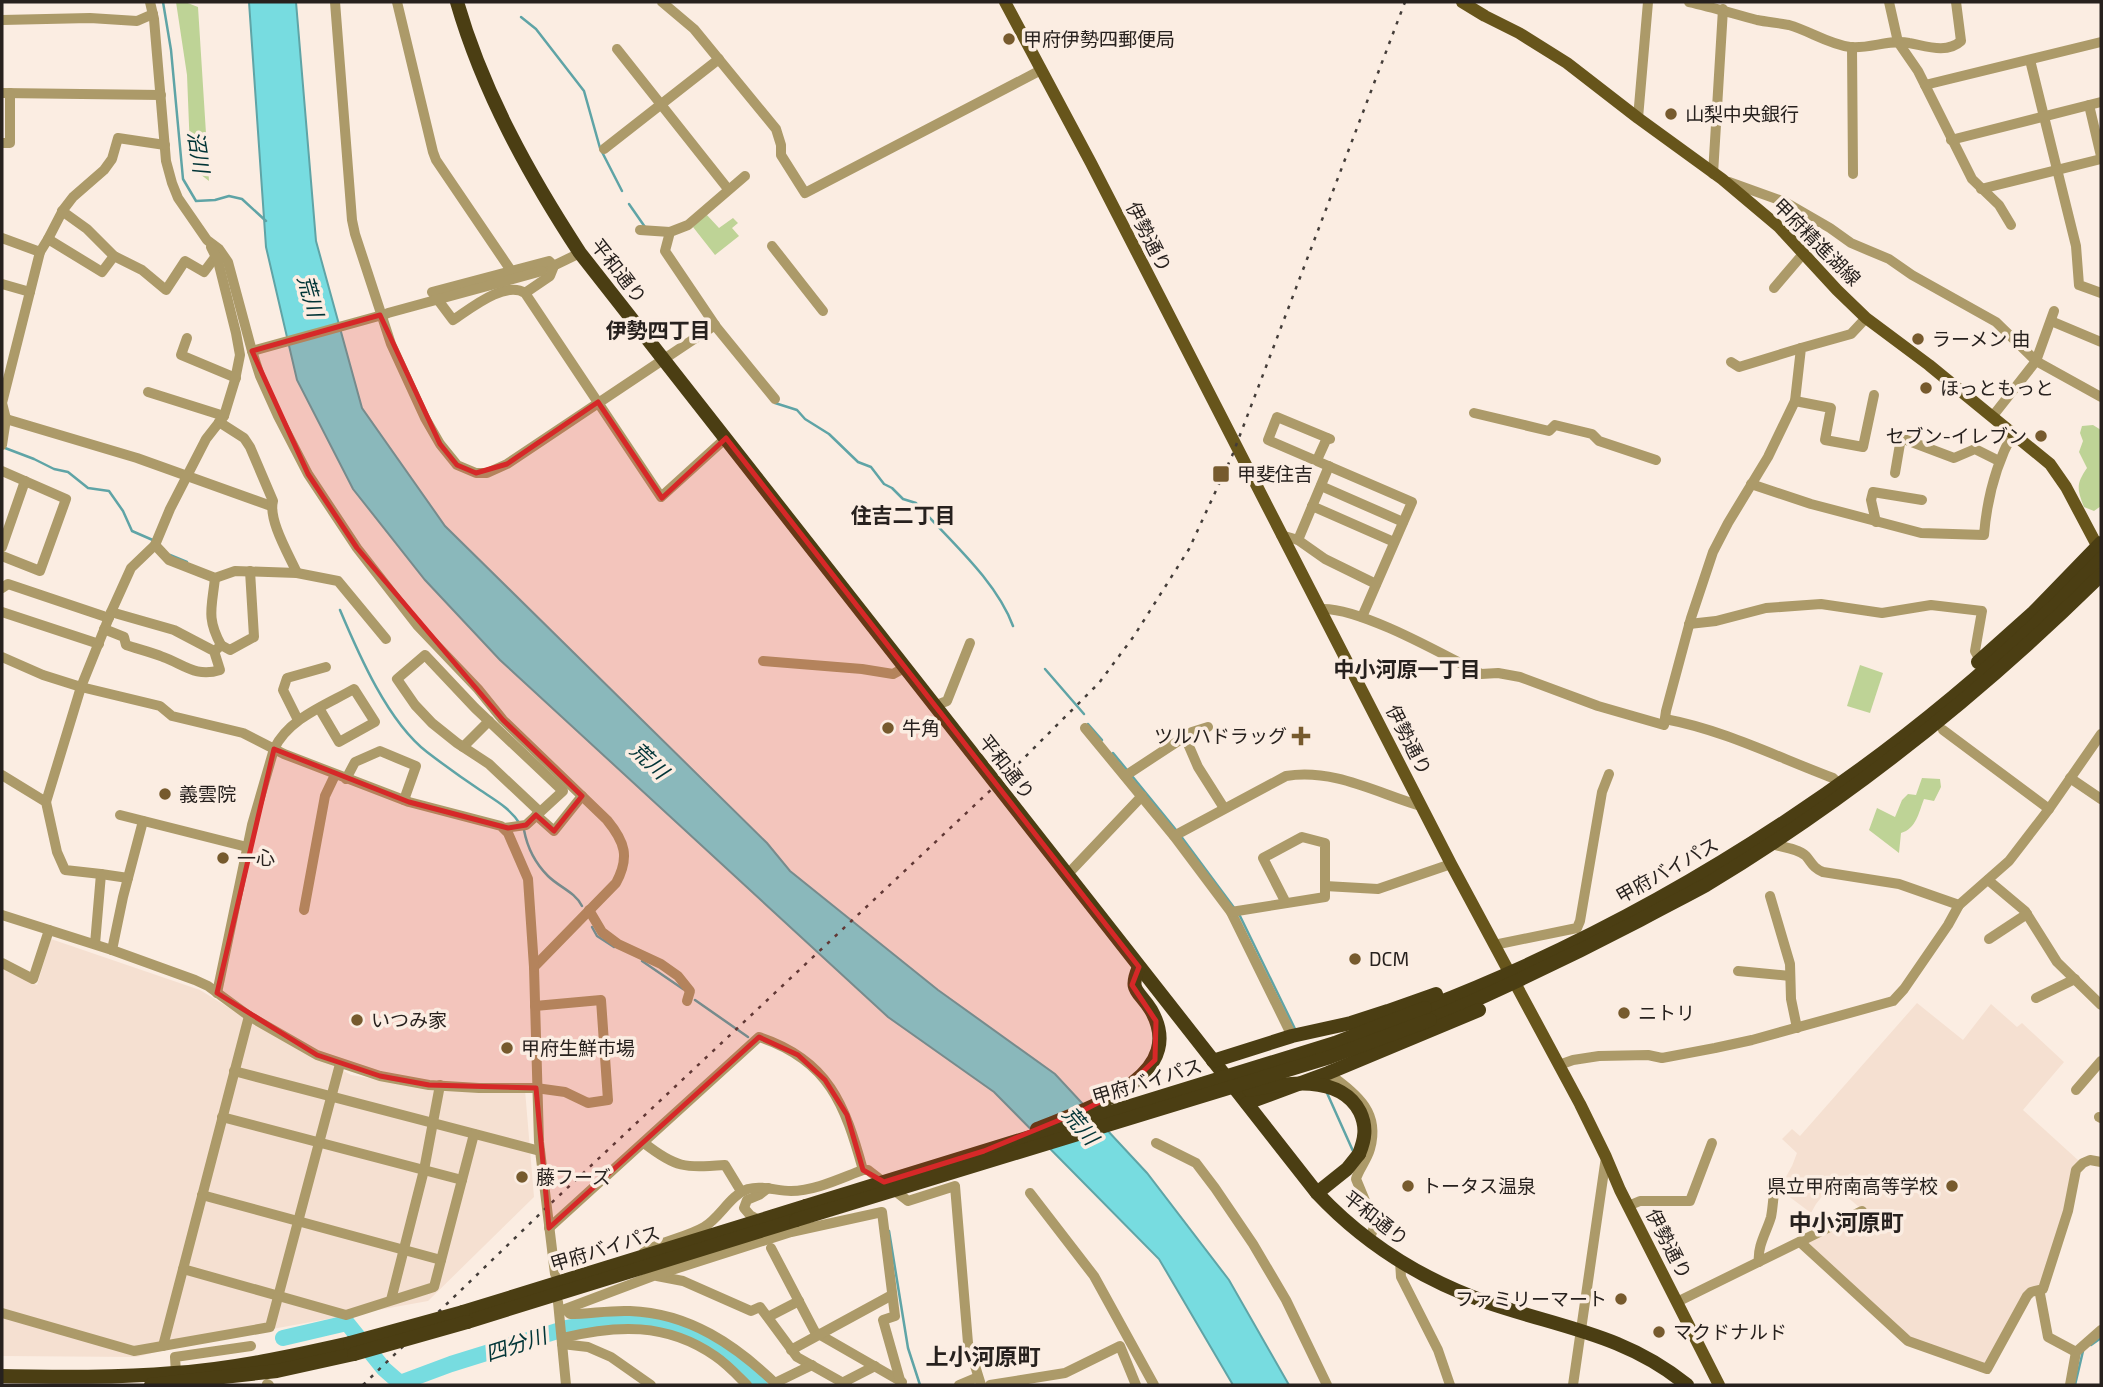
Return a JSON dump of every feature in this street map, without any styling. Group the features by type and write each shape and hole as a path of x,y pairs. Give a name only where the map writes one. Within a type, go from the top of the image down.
{"highway":[{"name":"平和通り","path":"457,2 481,71 502,119 531,176 580,253 1317,1193 1340,1217 1400,1261 1462,1293 1582,1330 1626,1347 1648,1358 1687,1385"},
{"path":"1844,781 1874,748 1927,707 2100,551"},
{"name":"甲府バイパス","path":"151,1385 277,1371 796,1220 1330,1057 1427,1014 1510,982 1600,942 1692,892 1771,844 1867,778 1962,696 2030,629 2100,551"},
{"name":"甲府バイパス","path":"465,1317 634,1259 1427,1014 1451,998 1510,982 1710,869 1844,781 2038,637 2101,575"},
{"path":"1867,778 1895,767 1943,730 2043,644 2101,586"},
{"path":"984,1151 1084,1110 1125,1089 1143,1075 1155,1060 1159,1047 1156,1021 1134,987 1133,982 1139,967"},
{"path":"1247,1103 1328,1073 1499,1001 1510,982"},
{"path":"1213,1061 1292,1035 1388,1012 1437,993 1451,998"},
{"path":"1138,1117 1149,1119 1210,1100 1268,1087 1301,1084 1324,1086 1345,1093 1359,1110 1365,1125 1365,1140 1359,1154 1347,1169 1317,1193"},
{"name":"甲府バイパス","path":"2,1376 70,1377 176,1373 352,1349"},
{"path":"2,1370 48,1371 70,1377"}],"main road":[{"name":"伊勢通り","path":"1005,2 1321,609 1494,945 1510,982 1559,1065 1719,1385"},
{"name":"甲府精進湖線","path":"1462,2 1560,58 1717,176 1779,227 1866,318 1930,365 2050,464 2073,498 2100,551"}],"street":[{"path":"128,878 65,870 57,852 46,802 81,687 110,615 131,568 156,542 206,439 222,419 236,378 240,355 216,256 178,198 172,183 165,145 150,2"},
{"path":"335,2 352,220 381,315 401,369 425,418 457,465 477,473 497,469 715,325"},
{"path":"397,2 436,160 512,272"},
{"path":"662,2 694,29 776,129 782,155 805,192 1041,71"},
{"path":"1638,118 1648,2"},
{"path":"1689,2 1756,20 1790,25 1830,43 1864,47 1898,42 1942,48 1961,41 1956,2"},
{"path":"1889,2 1898,42 1919,71 1972,179 1999,205 2011,225"},
{"path":"1723,9 1717,176 1785,202 1850,243 1889,259 1912,275 1996,322 2036,361 2101,397"},
{"path":"2,20 137,20 153,14"},
{"path":"1925,85 2101,42"},
{"path":"1852,47 1853,174"},
{"path":"617,48 728,189"},
{"path":"604,149 719,59"},
{"path":"2030,60 2076,246 2078,285 2101,293"},
{"path":"2,142 10,143 6,93 161,95"},
{"path":"1951,140 2101,102"},
{"path":"1981,189 2101,158 2089,105"},
{"path":"2,443 6,419 2,403 40,252 62,211 104,170 112,159 118,138 165,145"},
{"path":"640,230 670,232 688,225 745,176"},
{"path":"62,211 87,229 114,256 142,270 166,290 185,261 204,272 216,256"},
{"path":"670,232 665,251 715,325 775,399"},
{"path":"2,238 40,252"},
{"path":"48,239 102,272 114,256"},
{"path":"207,240 219,249 228,262 256,350 260,376 278,416 302,462 357,548 417,625 478,689 503,720 619,834 624,850 622,873 616,883 534,967"},
{"path":"772,246 823,311"},
{"path":"256,350 542,271 580,253"},
{"path":"1774,288 1804,254"},
{"path":"554,266 549,261 432,292 453,320 488,296 513,289 525,293 661,497 726,439"},
{"path":"525,293 550,276 554,266"},
{"path":"2,284 30,292"},
{"path":"1992,417 2036,361 2052,316 2101,342"},
{"path":"1731,362 1739,367 1851,334 1866,318"},
{"path":"187,338 181,355 236,378"},
{"path":"1321,609 1334,608 1362,617 1481,674 1498,673 1520,677 1585,701 1664,725 1689,624 1713,552 1768,457 1795,401 1801,348"},
{"path":"2,356 12,362"},
{"path":"148,392 222,419 244,438 273,501 271,506 275,523 296,571"},
{"path":"1795,401 1831,408 1825,440 1863,447 1874,395"},
{"path":"1474,413 1549,431 1555,425 1592,433 1600,441 1656,460"},
{"path":"1317,460 1328,439 1277,417 1268,440 1412,502 1362,617"},
{"path":"6,419 137,458 271,506"},
{"path":"1751,484 1811,504 1921,533 1984,536 1991,484 1998,461 2013,433"},
{"path":"1895,473 1901,438 1954,458 1975,449 1998,461"},
{"path":"1298,540 1329,466"},
{"path":"2,471 66,499 40,571 2,556"},
{"path":"3,541 25,481"},
{"path":"1321,486 1403,522"},
{"path":"1876,522 1871,500 1873,492 1922,500"},
{"path":"1312,506 1394,542"},
{"path":"1281,535 1298,540 1325,559 1376,584"},
{"path":"156,542 169,559 215,578 235,571 296,571 338,580 386,639"},
{"path":"2,588 8,584 174,631 217,648 230,650 254,637 250,571"},
{"path":"104,629 124,637 126,645 166,658 183,668 203,673 220,670 211,627 215,578"},
{"path":"1689,624 1716,621 1766,608 1821,604 1882,613 1945,605 1982,611 1975,651 1980,660"},
{"path":"2,612 99,644"},
{"path":"934,705 947,701 970,643"},
{"path":"504,828 521,826 538,814 563,791 425,655 397,679 432,723 489,764 538,814 554,831 582,796"},
{"path":"2,657 43,675 81,687 160,706 172,716 243,733 335,775 404,800 504,828 528,879 534,967 540,1151 555,1274"},
{"path":"763,661 862,668 893,674 904,668"},
{"path":"298,720 284,690 287,678 326,667"},
{"path":"217,993 247,848 278,739 298,720 319,708 354,689 375,722 339,742 319,708"},
{"path":"1665,719 1689,724 1761,748 1844,781"},
{"path":"463,747 489,721"},
{"path":"1125,776 1192,732 1208,727"},
{"path":"1085,728 1174,835 1231,912 1292,1035"},
{"path":"1943,730 2049,809"},
{"path":"1559,1065 1599,1056 1648,1055 1662,1058 1740,1043 1893,1000 1911,980 1959,905 2009,861 2101,734"},
{"path":"1185,737 1198,767 1224,808"},
{"path":"346,779 355,762 380,751 416,766 404,800"},
{"path":"1174,835 1286,776 1306,773 1377,789 1421,806"},
{"path":"1494,945 1577,928 1602,792 1609,774"},
{"path":"2,775 46,802"},
{"path":"304,910 325,796 335,775"},
{"path":"2070,778 2101,799"},
{"path":"1068,875 1142,796"},
{"path":"120,815 247,848"},
{"path":"112,950 143,821"},
{"path":"1231,912 1325,897 1325,843 1302,836 1263,858 1286,903"},
{"path":"1771,844 1799,851 1814,868 1823,872 1899,884 1959,905"},
{"path":"1325,886 1378,888 1451,864"},
{"path":"95,944 101,874"},
{"path":"1988,880 2027,914 2057,962 2101,1005"},
{"path":"1770,896 1790,964 1791,999 1797,1028"},
{"path":"589,910 602,932 618,944 661,964 678,976 690,991 687,1001"},
{"path":"1989,939 2027,914"},
{"path":"2,915 95,944 195,980 249,1016 317,1055 340,1064 380,1076 440,1086 536,1088 565,1092 588,1103 608,1100 601,1000 535,1006"},
{"path":"2,963 33,979 49,930"},
{"path":"1738,971 1790,976"},
{"path":"2036,998 2075,979"},
{"path":"163,1346 249,1016"},
{"path":"549,1228 759,1037 775,1042 798,1055 825,1080 847,1115 863,1170"},
{"path":"2076,1090 2101,1061"},
{"path":"2,1313 134,1351 270,1327 340,1064"},
{"path":"234,1071 540,1151"},
{"path":"1328,1073 1362,1100 1372,1124 1370,1149 1356,1179 1374,1225 1369,1240"},
{"path":"391,1300 424,1170 440,1086"},
{"path":"222,1117 462,1180"},
{"path":"183,1269 346,1315 434,1287 474,1134"},
{"path":"644,1143 666,1160 677,1164 698,1167 725,1165 739,1188"},
{"path":"1156,1143 1196,1163 1215,1188 1253,1244 1286,1300 1327,1385"},
{"path":"1628,1206 1640,1201 1690,1201 1712,1143"},
{"path":"1573,1385 1606,1157"},
{"path":"1800,1242 1909,1341 1987,1369 2027,1296 2043,1289 2068,1211 2076,1170 2083,1163 2100,1159"},
{"path":"634,1259 657,1244 704,1227 747,1189 793,1191 863,1170 868,1170 908,1201 955,1186 968,1343 980,1381 958,1385"},
{"path":"1759,1262 1775,1187"},
{"path":"759,1220 744,1208 747,1200 760,1195 768,1188"},
{"path":"1030,1193 1094,1276 1154,1385"},
{"path":"202,1195 441,1260"},
{"path":"1677,1302 1862,1211"},
{"path":"561,1311 653,1276 791,1232 881,1212 895,1315 883,1320 903,1383"},
{"path":"771,1248 815,1332 903,1383"},
{"path":"1400,1261 1401,1277 1438,1350 1450,1385"},
{"path":"653,1276 683,1281 751,1311 760,1307 797,1357 845,1384 875,1366"},
{"path":"2040,1294 2048,1337 2076,1352"},
{"path":"792,1350 892,1295"},
{"path":"768,1317 799,1301"},
{"path":"561,1311 566,1385"},
{"path":"561,1311 570,1314 632,1311 662,1315 691,1324 718,1337 776,1384 812,1365"},
{"path":"562,1341 594,1330 630,1327 659,1332 691,1343 714,1355 747,1385"},
{"path":"2070,1385 2076,1352 2101,1330"},
{"path":"562,1341 588,1347 611,1357 651,1385"},
{"path":"176,1373 175,1357 251,1346"},
{"path":"990,1385 1065,1373 1120,1346 1136,1385"}],"highlighted area":[{"path":"380,315 440,444 457,465 476,473 507,464 598,402 662,498 726,438 1139,967 1132,985 1156,1021 1155,1060 1125,1089 1084,1110 984,1151 884,1182 863,1170 847,1115 825,1080 798,1055 759,1037 549,1228 536,1088 429,1085 380,1076 317,1055 217,993 274,749 409,802 508,828 526,825 536,815 554,831 582,796 503,720 357,548 308,474 252,351"}],"shaded area":[{"path":"51,939 200,990 257,1025 351,1075 433,1089 525,1090 534,1197 428,1301 178,1346 137,1357 2,1356 2,967 37,985"},
{"name":"県立甲府南高等学校","path":"1917,1003 1963,1040 1991,1004 2017,1027 2022,1023 2064,1062 2023,1110 2079,1161 2040,1288 2029,1289 1986,1365 1910,1338 1806,1243 1859,1207 1832,1184 1811,1213 1779,1189 1797,1153 1782,1139 1792,1129 1800,1136"}],"green space":[{"path":"176,2 198,7 209,181 200,174 190,150 187,75"},
{"path":"706,214 719,228 733,218 738,223 732,228 739,236 715,255 693,227"},
{"path":"2093,425 2101,430 2101,506 2094,511 2084,507 2079,487 2087,468 2079,452 2083,441 2080,433 2082,426"},
{"path":"1860,665 1883,673 1870,713 1847,706"},
{"path":"1922,778 1940,779 1941,787 1934,801 1924,799 1914,824 1901,833 1899,853 1869,830 1877,808 1895,817 1902,800 1908,794 1916,795"}],"water":[{"name":"荒川","path":"249,2 296,2 316,241 362,408 445,526 767,843 790,871 938,990 1055,1074 1147,1173 1229,1280 1289,1385 1233,1385 1159,1259 994,1092 888,1017 500,660 425,580 353,489 297,380 266,247"}],"waterway":[{"name":"沼川","path":"163,2 171,50 183,179 196,201 229,196 242,199 266,221"},
{"path":"521,17 536,29 584,91 600,148 622,191"},
{"path":"629,204 645,227"},
{"path":"775,403 797,410 805,419 829,434 858,462 871,467 884,484 903,499 916,503 984,577 1013,626"},
{"path":"5,448 54,469 68,472 88,488 109,491 123,511 132,531 155,541"},
{"path":"170,555 187,562"},
{"path":"340,610 376,687 413,739 427,752 502,805 520,824"},
{"path":"1045,669 1084,714"},
{"path":"1088,724 1102,740"},
{"path":"1113,753 1127,770"},
{"path":"1132,776 1176,830"},
{"path":"524,830 529,848 539,866 582,906"},
{"path":"1180,835 1235,909"},
{"path":"1239,914 1296,1031"},
{"path":"592,927 597,936 614,947"},
{"path":"642,961 683,989"},
{"path":"695,1000 748,1037"},
{"path":"1327,1093 1353,1151"},
{"path":"889,1231 908,1348 920,1385"},
{"name":"四分川","path":"283,1338 347,1323 384,1369 400,1383 567,1328 637,1320 694,1335 723,1352 760,1385"},
{"path":"2091,1345 2101,1338"},
{"path":"2075,1385 2083,1351"}],"railway":[{"path":"363,1385 546,1208 1011,771 1099,683 1134,636 1189,549 1232,456 1405,2"}],"place":[{"name":"甲府伊勢四郵便局","path":"1009,39"},
{"name":"山梨中央銀行","path":"1671,114"},
{"name":"ラーメン 由","path":"1918,339"},
{"name":"ほっともっと","path":"1926,388"},
{"name":"セブン-イレブン","path":"2041,436"},
{"name":"甲斐住吉","path":"1221,474"},
{"name":"牛角","path":"888,728"},
{"name":"ツルハドラッグ","path":"1301,736"},
{"name":"義雲院","path":"165,794"},
{"name":"一心","path":"223,858"},
{"name":"DCM","path":"1355,959"},
{"name":"ニトリ","path":"1624,1013"},
{"name":"いつみ家","path":"357,1020"},
{"name":"甲府生鮮市場","path":"507,1048"},
{"name":"藤フーズ","path":"522,1177"},
{"name":"トータス温泉","path":"1408,1186"},
{"name":"県立甲府南高等学校","path":"1952,1186"},
{"name":"ファミリーマート","path":"1621,1299"},
{"name":"マクドナルド","path":"1659,1332"}],"district":[{"name":"伊勢四丁目","path":"658,331"},
{"name":"住吉二丁目","path":"903,516"},
{"name":"中小河原一丁目","path":"1407,670"},
{"name":"中小河原町","path":"1846,1223"},
{"name":"上小河原町","path":"983,1357"}]}
